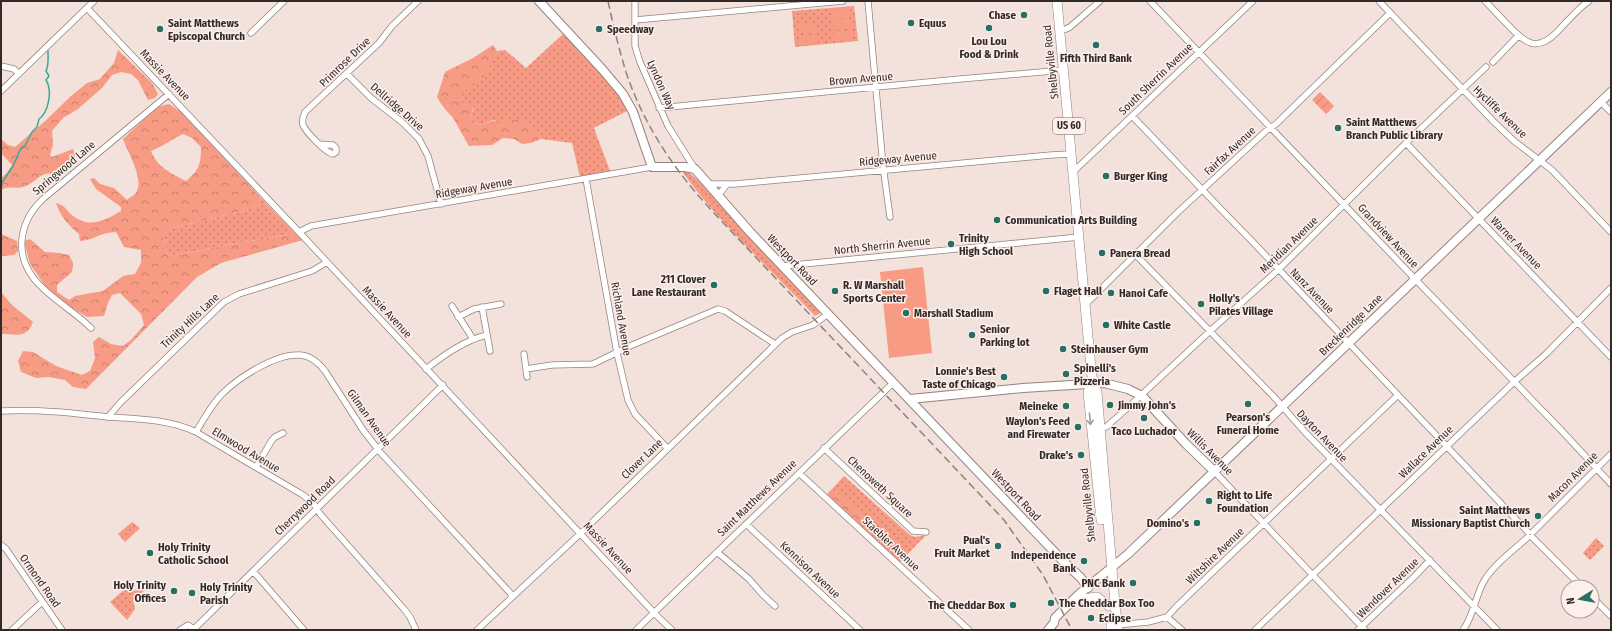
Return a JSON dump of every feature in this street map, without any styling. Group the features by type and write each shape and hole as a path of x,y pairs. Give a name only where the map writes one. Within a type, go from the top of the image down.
{"main road":[{"path":"539,1 623,94 633,112 652,167 685,166 695,169"},
{"name":"Shelbyville Road","path":"1057,1 1093,384 1097,392 1114,628"},
{"name":"Breckenridge Lane","path":"1048,630 1054,623 1060,621 1087,589 1128,554 1611,92"},
{"name":"Westport Road","path":"695,169 718,196 893,383 1076,573 1087,589"},
{"name":"Willis Avenue","path":"1093,384 1104,383 1128,389 1142,396 1186,444 1214,471"},
{"path":"910,399 1023,388 1093,384"},
{"name":"Shelbyville Road","path":"1093,384 1088,392 1109,570 1109,606 1114,628"},
{"name":"Westport Road","path":"1063,561 1078,583 1080,597"},
{"path":"1080,597 1097,597 1109,606"}],"street":[{"path":"1,91 94,1"},
{"path":"251,33 284,1"},
{"name":"Primrose Drive","path":"319,144 304,126 303,119 307,110 379,43 392,26 418,1"},
{"name":"Lyndon Way","path":"635,1 636,46 638,56 668,126 695,169"},
{"path":"635,20 844,1"},
{"path":"868,1 884,170 890,217"},
{"path":"1059,30 1070,27 1100,1"},
{"name":"Grandview Avenue","path":"1150,1 1611,484"},
{"name":"South Sherrin Avenue","path":"1073,172 1253,1"},
{"name":"Hycliffe Avenue","path":"1379,1 1462,89 1510,137 1552,170 1611,232"},
{"path":"1485,1 1518,36 1527,43 1539,44 1547,41 1555,35 1570,17 1589,1"},
{"name":"Massie Avenue","path":"87,8 672,630"},
{"name":"Fairfax Avenue","path":"1085,305 1135,254 1390,13"},
{"path":"1493,62 1518,36"},
{"path":"1,66 14,69 19,74"},
{"name":"Meridian Avenue","path":"1099,428 1106,427 1142,396 1209,332 1278,270 1406,143 1486,67"},
{"name":"Brown Avenue","path":"659,108 1064,70"},
{"name":"Dellridge Drive","path":"347,74 371,98 402,122 419,139 428,156 441,204"},
{"name":"Springwood Lane","path":"91,328 81,318 42,288 32,276 25,262 22,247 24,225 32,210 44,198 169,94"},
{"path":"1601,102 1611,112"},
{"name":"Nanz Avenue","path":"1132,116 1530,535 1574,579"},
{"name":"Warner Avenue","path":"1406,143 1611,357"},
{"name":"Ridgeway Avenue","path":"707,184 727,184 1071,154"},
{"name":"Ridgeway Avenue","path":"299,232 311,226 652,167"},
{"name":"Richland Avenue","path":"586,179 625,392 635,414 667,448"},
{"path":"718,196 727,184"},
{"name":"North Sherrin Avenue","path":"783,266 1079,237"},
{"name":"Dayton Avenue","path":"1135,254 1497,630"},
{"name":"Trinity Hills Lane","path":"108,417 120,402 224,302 239,294 312,271 327,262"},
{"name":"Wallace Avenue","path":"1255,630 1514,382 1546,354 1611,288"},
{"path":"458,317 468,311 501,304"},
{"path":"452,306 473,340"},
{"path":"482,307 490,351"},
{"path":"526,369 552,365 593,364 710,311 720,309 775,344"},
{"name":"Clover Lane","path":"477,630 580,533 775,344 788,334 813,325 828,314"},
{"path":"426,369 446,355 473,340 487,335"},
{"path":"524,354 527,377"},
{"name":"Gilman Avenue","path":"196,432 216,401 242,377 269,363 293,355 309,357 322,367 363,430 378,449 513,596"},
{"name":"Saint Matthews Avenue","path":"636,630 893,383"},
{"name":"Cherrywood Road","path":"180,630 186,625 195,629 442,385"},
{"name":"Wiltshire Avenue","path":"1167,617 1398,395"},
{"name":"Elmwood Avenue","path":"1,411 54,412 168,423 196,432 303,495 312,503 404,609 410,617 416,630"},
{"path":"256,467 274,437 283,433"},
{"name":"Chenoweth Square","path":"824,448 913,531 926,532"},
{"name":"Macon Avenue","path":"1463,630 1475,607 1477,597 1486,579 1496,566 1530,535 1611,454"},
{"name":"Willis Avenue","path":"1214,471 1362,629"},
{"name":"Staebler Avenue","path":"799,473 969,630"},
{"name":"Kennison Avenue","path":"746,524 860,630"},
{"name":"Ormond Road","path":"1,546 6,549 62,630"},
{"path":"717,552 749,580 775,606"},
{"name":"Wendover Avenue","path":"1362,629 1430,560"},
{"path":"253,571 304,630"},
{"path":"12,630 42,602"},
{"path":"1600,605 1611,616"},
{"path":"1114,628 1167,617 1182,630"}],"green space":[{"path":"854,6 858,41 795,47 792,11"},
{"path":"850,9 851,17 833,19 832,10"},
{"path":"851,20 851,28 834,30 833,22"},
{"path":"816,23 817,31 799,33 798,25"},
{"path":"852,31 852,39 834,41 834,33"},
{"path":"563,34 606,80 621,100 627,111 594,128 610,171 580,177 572,143 541,139 531,124 494,120 480,125 470,120 474,107 463,105 461,102 464,91 482,78 497,51 505,50 526,68"},
{"path":"817,34 818,42 800,44 799,36"},
{"path":"493,45 497,51 488,69 481,79 466,90 461,102 463,105 474,105 470,120 480,125 492,121 518,119 530,123 541,139 531,143 522,144 514,139 503,138 492,145 469,146 453,118 437,97 445,72 473,58"},
{"path":"118,50 152,83 158,94 155,98 148,100 138,80 131,74 121,72 112,75 102,88 78,109 63,118 52,131 53,145 50,155 52,157 73,149 75,158 71,164 54,174 50,173 42,175 26,186 1,190 1,178 7,173 12,165 1,153 1,139 8,145 15,147 87,83 100,79 114,63"},
{"path":"1320,92 1334,106 1326,114 1312,100"},
{"path":"169,104 180,111 266,203 243,211 172,228 163,235 168,256 295,233 303,240 221,263 197,277 86,389 73,387 65,380 49,377 36,378 21,372 18,361 23,351 33,352 56,366 82,375 90,371 95,358 93,342 99,337 111,344 123,346 132,339 144,325 141,314 120,293 112,295 104,316 87,317 69,306 48,290 30,264 24,241 30,239 45,252 69,255 73,263 72,272 57,285 57,292 69,300 75,296 103,291 123,276 135,274 141,263 141,250 124,247 116,232 106,233 89,240 80,241 79,234 65,220 56,203 60,204 70,214 80,220 92,223 104,220 121,211 121,207 96,189 90,179 94,178 100,184 114,188 127,200 135,194 138,188 137,175 123,139 157,107","holes":["183,134 192,138 201,147 200,163 194,174 186,181 170,173 161,166 151,151"]},
{"path":"681,170 688,172 697,179 819,310 820,313 815,316 745,245 712,209"},
{"path":"266,203 295,233 168,256 163,235 172,228 243,211"},
{"path":"1,234 17,241 18,251 14,255 1,256"},
{"name":"Marshall Stadium","path":"923,267 932,353 889,358 880,272"},
{"path":"1,292 12,305 33,322 28,331 16,335 1,334"},
{"path":"844,476 910,535 915,537 926,535 900,562 900,555 895,546 832,489"},
{"path":"832,489 895,546 900,555 900,562 827,494"},
{"path":"132,522 140,528 125,542 118,534"},
{"path":"1596,538 1604,546 1590,560 1583,553"},
{"path":"142,587 145,590 133,600 135,609 127,620 110,602 124,590 134,591"}],"waterway":[{"path":"1,184 13,166 21,148 25,146 32,132 37,127 39,119 47,107 49,96 46,80 49,76 46,71 48,64 48,51"}],"railway":[{"path":"608,1 621,55 633,92 651,129 674,164 713,212 1004,520 1043,575 1072,630"}],"place":[{"name":"Chase","path":"1024,15"},
{"name":"Equus","path":"911,23"},
{"name":"Lou Lou Food & Drink","path":"989,28"},
{"name":"Saint Matthews Episcopal Church","path":"160,29"},
{"name":"Speedway","path":"599,29"},
{"name":"Fifth Third Bank","path":"1096,45"},
{"name":"Saint Matthews Branch Public Library","path":"1338,128"},
{"name":"Burger King","path":"1106,176"},
{"name":"Communication Arts Building","path":"997,220"},
{"name":"Trinity High School","path":"951,244"},
{"name":"Panera Bread","path":"1102,253"},
{"name":"211 Clover Lane Restaurant","path":"714,285"},
{"name":"R. W Marshall Sports Center","path":"835,291"},
{"name":"Flaget Hall","path":"1046,291"},
{"name":"Hanoi Cafe","path":"1111,293"},
{"name":"Holly's Pilates Village","path":"1201,304"},
{"name":"Marshall Stadium","path":"906,313"},
{"name":"White Castle","path":"1106,325"},
{"name":"Senior Parking lot","path":"972,335"},
{"name":"Steinhauser Gym","path":"1063,349"},
{"name":"Spinelli's Pizzeria","path":"1066,374"},
{"name":"Lonnie's Best Taste of Chicago","path":"1004,377"},
{"name":"Pearson's Funeral Home","path":"1248,404"},
{"name":"Jimmy John's","path":"1110,405"},
{"name":"Meineke","path":"1066,406"},
{"name":"Taco Luchador","path":"1144,418"},
{"name":"Waylon's Feed and Firewater","path":"1078,427"},
{"name":"Drake's","path":"1081,455"},
{"name":"Right to Life Foundation","path":"1209,501"},
{"name":"Saint Matthews Missionary Baptist Church","path":"1538,516"},
{"name":"Domino's","path":"1197,523"},
{"name":"Pual's Fruit Market","path":"998,546"},
{"name":"Holy Trinity Catholic School","path":"150,553"},
{"name":"Independence Bank","path":"1084,561"},
{"name":"PNC Bank","path":"1133,583"},
{"name":"Holy Trinity Offices","path":"174,591"},
{"name":"Holy Trinity Parish","path":"192,593"},
{"name":"The Cheddar Box Too","path":"1051,603"},
{"name":"The Cheddar Box","path":"1013,605"},
{"name":"Eclipse","path":"1091,618"}]}
